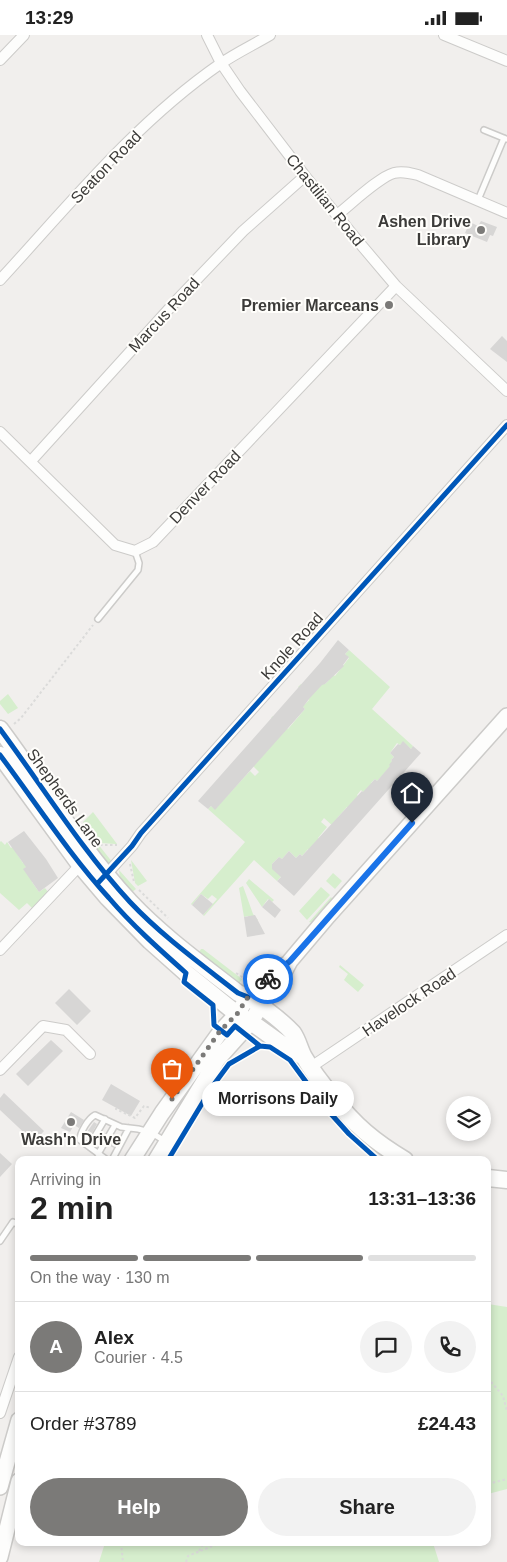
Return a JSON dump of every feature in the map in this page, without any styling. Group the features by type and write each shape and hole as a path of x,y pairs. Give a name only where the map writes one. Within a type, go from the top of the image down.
{"main road":[{"path":"135,1156 162,1113 220,1031 254,1001 507,716"},
{"name":"Shepherds Lane","path":"6,727 90,855 102,879 108,898 150,941 186,973 237,1014 308,1062"},
{"name":"Shepherds Lane","path":"0,755 90,855"},
{"name":"Shepherds Lane","path":"102,879 132,903 164,934 238,993 254,1001 293,1034 308,1062 357,1126 398,1156"},
{"path":"158,1156 217,1060 251,1022 254,1001"},
{"path":"491,1178 507,1180"},
{"path":"0,1487 15,1434"},
{"path":"0,1557 15,1497"}],"street":[{"path":"0,60 24,35"},
{"name":"Chastilian Road","path":"207,35 221,63 240,91 305,176 396,286 507,391"},
{"name":"Seaton Road","path":"0,280 125,144 180,95 221,63 270,35"},
{"path":"444,35 507,61"},
{"path":"337,215 383,178 393,173 406,172 418,175 507,213"},
{"name":"Marcus Road","path":"31,461 176,301 243,231 305,176"},
{"name":"Denver Road","path":"135,551 153,541 396,286"},
{"name":"Knole Road","path":"102,879 132,846 141,833 507,425"},
{"path":"0,432 115,545 135,551"},
{"path":"0,950 90,855"},
{"name":"Havelock Road","path":"308,1062 506,939"},
{"path":"0,1070 43,1026 66,1030 90,1054"},
{"path":"0,1413 15,1369"}],"lane":[{"path":"478,200 505,139 484,130"},
{"path":"98,619 138,570 139,563 135,551"},
{"path":"101,1156 80,1139 80,1135 91,1117 95,1115 114,1125 150,1132 167,1142"},
{"path":"89,1146 105,1119"},
{"path":"98,1154 114,1125"},
{"path":"114,1156 129,1129"},
{"path":"0,1241 15,1223"}],"path":[{"path":"6,727 21,718 98,619"},
{"path":"90,855 118,845 121,850"},
{"path":"128,860 133,883"},
{"path":"117,1108 130,1117 135,1118 144,1106 162,1113"},
{"path":"491,1382 503,1396 507,1411"},
{"path":"492,1483 507,1479"},
{"path":"121,1546 123,1562"},
{"path":"199,1551 202,1546"},
{"path":"186,1562 188,1556 212,1546"}],"green space":[{"path":"349,650 390,687 372,709 413,746 411,749 403,742 400,745 397,743 390,753 394,757 391,760 391,766 377,781 375,779 371,783 383,794 363,792 361,790 357,795 361,799 362,819 347,807 338,817 335,828 324,818 321,822 327,827 318,838 322,843 313,854 308,849 302,856 300,854 296,858 289,851 282,859 279,857 272,864 283,874 277,881 254,860 204,916 217,899 212,895 208,899 201,894 191,904 245,842 208,809 211,806 215,809 250,771 255,776 259,772 253,766 276,723 271,718 273,716 288,729 305,709 297,702 304,705 309,700 308,696 298,687 301,684 308,691 320,682 325,684 329,680 320,663 335,676 349,658 345,654"},
{"path":"8,694 18,708 8,714 0,704 0,701"},
{"path":"93,812 117,844 100,843 83,822"},
{"path":"82,824 113,863 108,866 79,829"},
{"path":"1,841 5,845 7,842 11,848 15,845 17,854 23,863 29,859 32,862 24,869 35,879 32,882 39,892 45,888 48,892 32,908 27,903 19,910 0,893"},
{"path":"131,860 147,881 138,886 135,883"},
{"path":"119,870 136,889 131,893 120,878"},
{"path":"333,873 342,881 335,889 326,881"},
{"path":"249,879 274,900 272,902 268,899 262,907 246,883"},
{"path":"243,886 253,914 258,920 251,921 248,916 244,917 239,888"},
{"path":"321,887 330,895 307,920 299,911"},
{"path":"331,897 333,900 313,923 309,922"},
{"path":"201,949 242,979 239,984 198,954"},
{"path":"340,965 364,985 358,992 344,980 348,974 339,967"},
{"path":"491,1304 507,1307 507,1489 491,1493"},
{"path":"104,1546 434,1546 439,1562 99,1562"}],"building":[{"name":"Ashen Drive Library","path":"481,221 497,227 493,236 490,235 487,242 465,233 470,222 478,226"},
{"path":"502,336 507,341 507,362 490,349"},
{"path":"338,640 349,650 345,654 349,657 344,666 309,699 303,707 305,709 215,810 211,806 208,809 198,801 320,663"},
{"path":"403,741 411,749 413,746 421,753 294,896 277,881 281,877 272,869 272,864 279,857 282,859 289,851 296,858 300,854 302,856 362,791 375,779 377,781 390,766 391,760 394,757 390,753"},
{"path":"24,831 58,878 39,892 23,869 26,867 8,842"},
{"path":"201,894 213,904 203,915 192,905"},
{"path":"269,899 281,910 275,918 262,907"},
{"path":"255,915 265,934 247,937 244,917"},
{"path":"69,989 91,1011 77,1025 55,1003"},
{"path":"51,1040 63,1051 28,1086 16,1074"},
{"path":"111,1084 140,1101 131,1116 102,1100"},
{"path":"4,1093 44,1131 34,1142 0,1110 0,1098"},
{"name":"Wash'n Drive","path":"71,1112 84,1120 79,1128 74,1125 70,1132 61,1128"},
{"path":"94,1122 97,1124 91,1135 87,1132"},
{"path":"115,1134 119,1137 114,1148 108,1145"},
{"path":"0,1153 12,1164 0,1177"}],"cycle path":[{"path":"97,884 507,425"},
{"path":"0,729 95,861 130,902 182,949 238,993 248,997"},
{"path":"0,755 66,846 94,881 136,927 186,973 184,982 213,1005 214,1025 227,1035 235,1026 260,1046"},
{"path":"170,1156 212,1087 229,1064 260,1046 270,1047 290,1060 323,1105 349,1134 374,1156"}],"way so far":[{"path":"172,1099 220,1031 237,1014 248,997 268,979"}],"place":[{"name":"Ashen Drive Library","path":"481,230"},
{"name":"Premier Marceans","path":"389,305"},
{"name":"Morrisons Daily","path":"172,1099"},
{"name":"Wash'n Drive","path":"71,1122"}],"route":[{"path":"268,979 290,961 412,823"}]}
